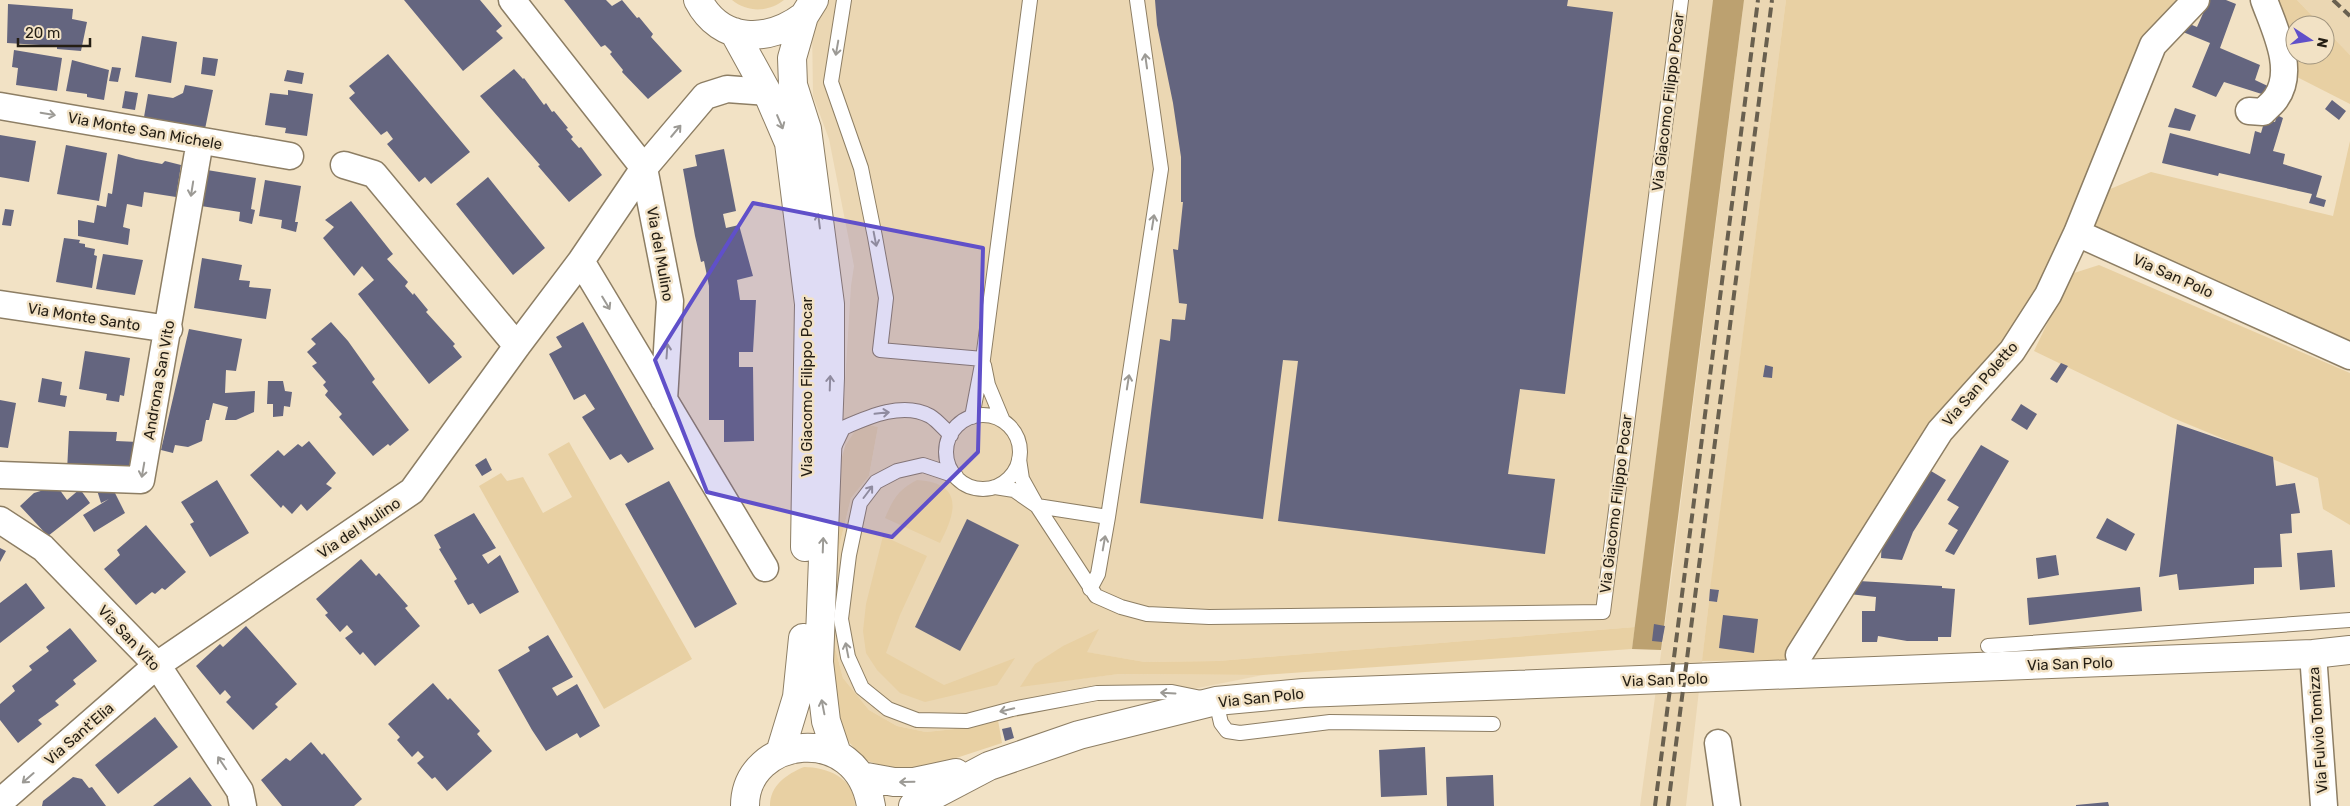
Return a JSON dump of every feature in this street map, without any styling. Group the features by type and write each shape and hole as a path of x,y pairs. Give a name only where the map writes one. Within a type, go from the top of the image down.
{"main road":[{"name":"Via Giacomo Filippo Pocar","path":"698,0 703,9 717,23 734,32 752,36 771,34 789,27 809,8"},
{"name":"Via Giacomo Filippo Pocar","path":"809,8 792,58 793,84 807,129 830,304 830,378 819,662 826,721 837,754"},
{"name":"Via Giacomo Filippo Pocar","path":"734,32 767,92 789,142 809,304 801,674 792,717 780,753"},
{"name":"Via San Polo","path":"861,776 894,782 914,782 989,766 1079,735 1216,702 1303,693 2313,654 2350,650"},
{"path":"745,806 749,787 756,773 780,753 799,748 818,748 837,754 850,763 861,776 868,790 871,806"},
{"name":"Via San Polo","path":"913,806 989,766"}],"street":[{"name":"Via del Mulino","path":"512,0 644,168 670,301 664,400"},
{"name":"Via San Poletto","path":"1799,655 1940,431 2012,351 2048,296 2078,233 2153,45 2196,0"},
{"path":"2248,111 2263,112 2277,97 2285,72 2264,0"},
{"name":"Via del Mulino","path":"157,665 412,491 581,261 644,168 706,96 727,88 767,92"},
{"name":"Via Monte San Michele","path":"0,106 290,156"},
{"name":"Androna San Vito","path":"0,475 141,480 169,329 200,141"},
{"path":"344,166 374,174 517,346"},
{"name":"Via San Polo","path":"2078,233 2350,356"},
{"path":"581,261 765,568"},
{"name":"Via Monte Santo","path":"0,304 169,329"},
{"name":"Via San Vito","path":"0,520 43,548 157,665 240,791 243,806"},
{"name":"Via Fulvio Tomizza","path":"2313,654 2324,806"},
{"name":"Via Sant'Elia","path":"0,802 157,665"},
{"path":"1718,743 1727,806"}],"lane":[{"path":"844,0 831,82 861,168 878,254 886,298 880,350 983,359"},
{"path":"972,417 983,359 1030,0"},
{"path":"1090,589 1098,574 1108,517 1161,169 1137,0"},
{"name":"Via Giacomo Filippo Pocar","path":"1020,459 1022,479 1090,589 1096,596 1121,607 1147,614 1209,617 1602,612 1681,0"},
{"path":"983,359 988,385 1003,421 1017,437 1020,459 1011,476 995,487"},
{"name":"Via Giacomo Filippo Pocar","path":"826,484 831,452 843,428 874,414 911,411 930,416 951,435"},
{"path":"956,476 947,456 951,435 963,421 972,417 983,415 1003,421"},
{"path":"1108,517 1037,506 1014,490 995,487 984,489 969,486 956,476 923,465 898,471 876,482 860,503 849,555 842,619 848,657 862,688 888,710 917,720 966,721 1012,709 1097,693 1172,692 1216,702 1221,723 1227,731 1240,733 1330,722 1493,724"},
{"path":"1988,646 2350,620"}],"highlighted area":[{"path":"753,203 983,248 978,452 892,537 707,492 655,360"}],"shaded area":[{"path":"732,0 784,0 765,9 752,9"},
{"path":"825,0 1713,0 1635,627 1218,661 1145,662 1086,652 1098,630 1021,686 1119,674 1263,675 1143,699 1095,699 974,727 926,732 897,726 869,710 843,678 833,640 832,605 839,547 851,498 869,476 878,427 866,424 855,432 845,446 843,416 851,286 854,266 829,139 813,96 812,25"},
{"path":"1713,0 1744,0 1661,650 1632,649"},
{"path":"1744,0 1786,0 1709,601 1686,806 1640,806 1671,581"},
{"path":"1786,0 2176,0 2141,44 2065,235 2007,340 1926,430 1785,660 1702,661 1709,601 1717,602 1719,590 1710,589"},
{"path":"2276,0 2297,0 2311,15 2285,15 2285,33"},
{"path":"2297,0 2350,0 2350,55 2335,39 2335,15 2311,15"},
{"path":"2335,39 2350,55 2350,104 2297,77 2294,65 2335,65"},
{"path":"2350,141 2350,345 2110,240 2093,223 2103,192 2151,172 2333,216"},
{"path":"2099,265 2350,373 2350,525 2323,509 2318,478 2173,418 2034,351 2071,274"},
{"path":"866,424 878,427 869,476 851,498 839,547 832,605 833,640 843,678 869,710 897,726 926,732 974,727 998,720 1002,743 944,762 898,771 865,760 840,732 828,671 835,482 845,446 857,428"},
{"path":"569,442 692,659 604,709 479,486 501,473 507,481 523,477 543,513 572,497 548,454"},
{"path":"917,480 932,482 942,487 949,493 952,501 950,520 940,543 885,518 897,495"},
{"path":"883,536 927,556 900,615 886,653 944,685 1015,658 997,685 925,702 900,693 877,670 866,653 863,631 866,604"},
{"path":"1635,627 1632,649 1263,675 1119,674 1020,687 1035,664 1063,646 1099,629 1087,652 1145,662 1218,661"},
{"path":"804,767 822,769 845,781 854,796 855,806 770,806 776,786 786,777"}],"building":[{"path":"404,0 480,0 502,26 496,31 503,38 463,71"},
{"path":"564,0 606,0 612,6 622,0 637,18 639,17 653,34 651,37 682,71 648,99 622,72 623,70 610,54 612,52 605,45 601,47"},
{"path":"1155,0 1568,0 1567,6 1613,12 1565,394 1520,389 1508,474 1555,479 1545,554 1278,521 1298,361 1283,360 1263,519 1140,503 1160,339 1170,341 1172,319 1185,320 1187,304 1179,303 1173,249 1178,250 1183,202 1181,202 1181,157 1173,103 1157,25"},
{"path":"2209,0 2226,0 2236,4 2220,48 2260,65 2255,80 2272,88 2268,96 2224,82 2216,97 2192,87 2210,43 2183,32 2187,23 2197,27"},
{"path":"8,4 73,9 72,19 87,22 81,51 57,49 57,46 7,43"},
{"path":"142,36 177,42 171,83 135,77"},
{"path":"14,50 62,58 57,91 16,85 18,68 12,67"},
{"path":"388,54 470,152 431,184 425,177 419,182 387,144 393,139 387,131 381,135 349,98 355,93 349,86"},
{"path":"203,57 218,59 215,76 201,74"},
{"path":"72,60 109,70 104,100 87,97 87,94 66,91"},
{"path":"112,67 121,68 118,82 109,81"},
{"path":"514,69 524,78 544,105 546,103 552,112 554,111 568,128 566,129 573,137 571,139 579,148 581,147 602,175 569,202 538,166 540,165 480,96"},
{"path":"287,70 304,73 302,84 284,81"},
{"path":"185,85 213,90 205,129 144,117 148,94 173,98 183,93"},
{"path":"288,90 313,94 307,136 285,133 286,128 265,125 270,93 288,95"},
{"path":"125,91 138,93 135,110 122,108"},
{"path":"2332,100 2346,111 2339,120 2325,109"},
{"path":"2175,108 2196,115 2190,131 2168,127"},
{"path":"2277,115 2283,118 2273,151 2285,154 2283,164 2322,176 2316,197 2326,200 2324,207 2309,203 2312,194 2219,173 2218,176 2162,163 2170,133 2250,154 2255,131 2261,133 2265,119 2275,122"},
{"path":"0,135 36,141 29,182 0,177"},
{"path":"66,145 107,153 99,201 57,194"},
{"path":"724,149 736,211 723,214 726,228 739,225 753,276 737,280 740,300 756,300 753,352 739,352 739,367 753,367 754,441 724,442 724,420 709,420 709,286 704,261 701,262 695,236 683,169 697,166 695,155"},
{"path":"118,154 162,164 165,161 181,165 176,197 144,192 142,207 127,204 123,227 130,229 128,245 78,236 78,220 94,223 97,205 106,207 108,193 112,194"},
{"path":"207,170 256,178 251,209 255,210 252,224 239,221 240,212 201,206"},
{"path":"488,177 545,248 513,275 456,204"},
{"path":"265,180 301,186 295,222 298,222 296,232 281,228 282,220 259,216"},
{"path":"351,201 393,254 387,259 408,282 405,286 413,295 414,293 428,310 426,312 455,344 453,346 462,357 429,384 358,294 374,280 362,266 354,276 323,238 334,227 325,220"},
{"path":"5,209 14,210 11,226 2,225"},
{"path":"64,238 80,240 79,243 85,244 85,247 95,249 94,255 97,256 92,288 56,282"},
{"path":"103,254 143,260 135,295 96,289"},
{"path":"202,258 242,265 239,280 250,281 249,287 271,289 266,319 194,308"},
{"path":"331,322 348,341 375,379 372,382 409,430 390,446 388,444 373,456 339,417 342,414 325,395 328,391 323,385 326,382 312,366 317,363 307,352 316,344 311,339"},
{"path":"583,322 654,449 628,463 621,454 610,460 582,417 595,409 585,394 574,400 549,354 562,347 556,337"},
{"path":"189,329 242,339 236,371 226,370 225,393 255,391 254,412 236,420 225,420 228,407 213,403 209,420 206,420 202,441 188,447 175,445 173,453 161,450"},
{"path":"85,351 130,358 124,396 120,395 119,402 106,400 107,394 79,389"},
{"path":"2061,363 2068,366 2057,383 2050,379"},
{"path":"1765,365 1773,367 1772,378 1763,377"},
{"path":"42,378 62,382 60,395 67,396 65,407 38,402"},
{"path":"268,381 283,381 285,391 292,392 290,407 284,406 283,416 273,417 273,404 267,404"},
{"path":"0,400 16,403 8,448 0,447"},
{"path":"2021,404 2037,414 2027,430 2011,420"},
{"path":"2177,424 2273,457 2276,486 2295,483 2300,513 2291,514 2292,533 2280,534 2282,567 2254,568 2254,584 2179,590 2177,574 2159,577"},
{"path":"69,431 117,432 116,441 138,442 130,467 67,471"},
{"path":"309,441 336,473 326,484 332,488 307,511 301,504 292,514 283,505 281,508 250,475 278,450 284,456 298,444 302,447"},
{"path":"1981,445 2009,461 1954,555 1945,551 1958,530 1948,524 1959,507 1947,500"},
{"path":"486,458 492,470 482,476 475,465"},
{"path":"1926,468 1946,480 1913,532 1902,560 1881,558 1882,537"},
{"path":"217,480 249,533 210,557 190,524 194,522 181,502"},
{"path":"669,481 737,604 695,628 625,504"},
{"path":"110,483 125,513 94,532 83,515 109,499 101,503 96,487"},
{"path":"57,486 67,500 80,489 90,503 48,536 20,506 34,493"},
{"path":"474,513 496,548 482,555 488,564 500,555 519,592 480,614 473,603 468,605 454,581 457,579 439,549 441,548 434,535"},
{"path":"2107,518 2135,534 2126,551 2096,538"},
{"path":"967,519 1019,545 960,651 915,627"},
{"path":"146,525 186,572 165,590 162,588 155,594 152,592 136,605 104,569 120,555 117,550"},
{"path":"0,548 6,551 0,562"},
{"path":"2332,550 2335,587 2300,590 2297,553"},
{"path":"2056,555 2059,575 2038,579 2036,558"},
{"path":"361,559 376,576 379,573 408,606 405,608 420,626 375,666 363,652 360,655 345,638 353,632 347,625 340,632 325,615 328,613 316,599"},
{"path":"1859,581 1942,586 1942,588 1955,589 1951,637 1938,637 1938,641 1907,641 1878,636 1877,642 1862,642 1862,611 1875,611 1876,597 1849,594"},
{"path":"26,583 45,608 0,643 0,603"},
{"path":"2140,587 2142,611 2029,625 2027,598"},
{"path":"1710,589 1719,590 1717,602 1709,601"},
{"path":"1723,615 1758,619 1754,653 1719,648"},
{"path":"1654,624 1665,626 1662,642 1652,641"},
{"path":"246,626 297,684 275,704 278,707 253,730 226,702 231,697 225,690 220,695 196,666 220,644 223,647"},
{"path":"70,628 97,661 73,680 76,684 55,701 59,705 38,720 42,724 18,743 0,720 0,704 15,691 12,686 32,670 29,666 49,651 46,647"},
{"path":"548,635 573,677 552,688 557,696 577,684 600,726 580,738 577,733 546,751 498,670 530,651 528,647"},
{"path":"433,683 448,700 450,698 480,731 477,734 492,751 447,791 435,777 432,779 417,763 424,757 418,751 412,757 397,740 400,737 388,724"},
{"path":"155,717 178,747 118,794 95,765"},
{"path":"1011,727 1014,738 1005,741 1002,729"},
{"path":"311,742 322,755 324,753 362,799 354,806 282,806 261,780 286,758 290,761"},
{"path":"1425,747 1427,795 1381,797 1379,750"},
{"path":"1493,775 1494,806 1447,806 1446,777"},
{"path":"73,777 82,779 89,788 92,787 106,806 42,806 43,801"},
{"path":"190,777 212,806 153,806"},
{"path":"2108,802 2109,806 2076,806 2076,805"}],"railway":[{"path":"1655,806 1758,0"},
{"path":"1668,806 1772,0"},
{"path":"2333,0 2350,16"}]}
